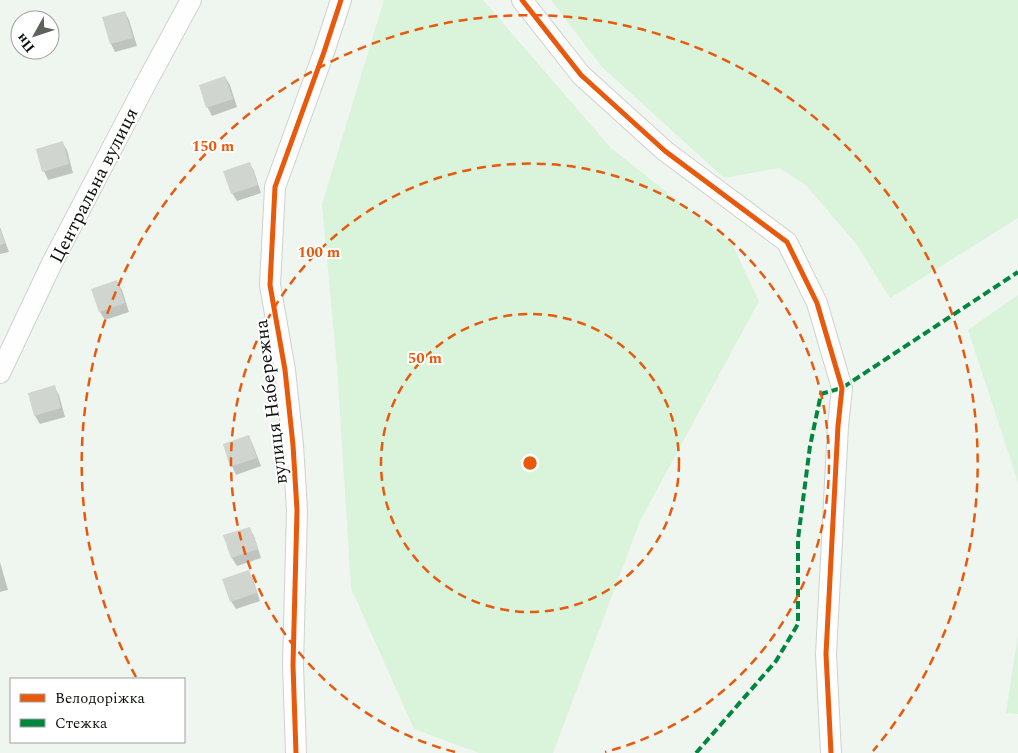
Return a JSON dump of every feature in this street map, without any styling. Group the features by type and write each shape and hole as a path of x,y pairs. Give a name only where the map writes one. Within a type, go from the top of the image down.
{"street":[{"name":"Центральна вулиця","path":"0,373 52,263 191,0"},
{"name":"вулиця Набережна","path":"296,753 293,665 297,510 293,445 285,370 270,285 274,197 275,187 341,0"},
{"path":"522,0 581,75 665,151 787,242 816,303 842,388 838,426 826,654 832,753"}],"green space":[{"path":"384,0 483,0 611,148 732,244 759,301 640,521 553,753 479,753 414,729 351,588 337,367 322,204"},
{"path":"551,0 1018,0 1018,218 890,298 857,245 806,185 779,168 724,178 601,66"},
{"path":"1018,295 1018,482 968,330"},
{"path":"1018,635 1018,714 1006,713"}],"building":[{"path":"125,11 133,38 110,44 102,17"},
{"path":"225,76 233,99 206,108 199,85"},
{"path":"63,141 69,164 42,172 36,149"},
{"path":"250,162 258,185 231,194 223,171"},
{"path":"0,229 5,243 0,245"},
{"path":"117,280 125,303 99,312 91,289"},
{"path":"55,385 61,408 34,416 28,393"},
{"path":"249,435 257,458 230,467 223,444"},
{"path":"250,527 258,549 231,558 223,535"},
{"path":"249,570 257,593 230,602 222,579"}],"marked path":[{"path":"696,753 776,661 798,624 798,539 810,446 821,394 842,388 1018,272"}],"cycle path":[{"path":"296,753 293,665 297,510 293,445 285,370 270,285 275,187 341,0"},
{"path":"522,0 581,75 665,151 787,242 817,303 842,388 838,426 826,654 831,753"}]}
